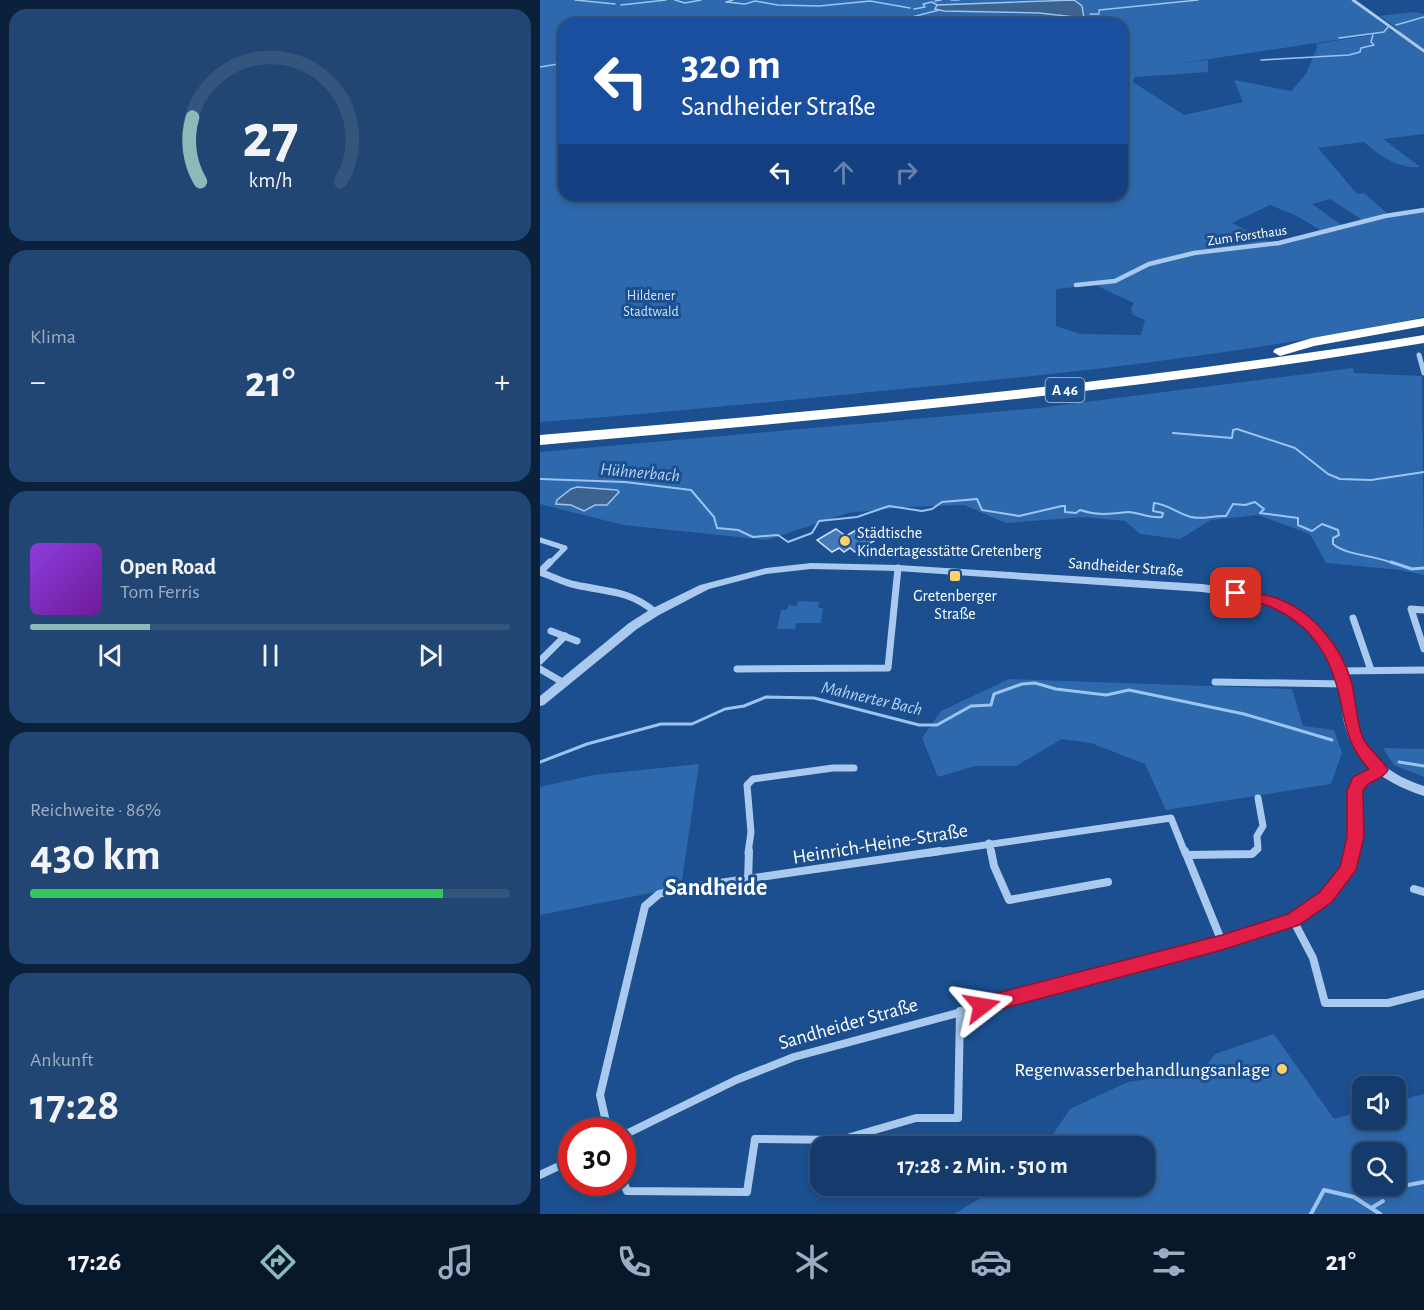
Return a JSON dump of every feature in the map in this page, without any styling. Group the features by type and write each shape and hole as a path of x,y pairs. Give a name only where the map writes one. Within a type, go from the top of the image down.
{"highway":[{"name":"A 46","path":"540,429 926,395 1280,352 1312,342 1423,324"},
{"name":"A 46","path":"540,440 989,398 1190,374 1424,339"},
{"path":"1365,349 1421,351"}],"street":[{"path":"1353,0 1424,51"},
{"name":"Zum Forsthaus","path":"1076,285 1114,281 1149,264 1194,253 1279,243 1391,215 1424,210"},
{"path":"1421,351 1424,373"},
{"path":"540,540 565,548 540,572 574,585 620,592 644,603 655,612"},
{"name":"Sandheider Straße","path":"540,702 655,612 704,587 788,567 898,568 1163,585 1247,595 1273,602 1306,621 1330,650 1341,671 1354,736 1364,753 1380,770 1400,782 1424,791"},
{"path":"737,669 888,668 898,568"},
{"path":"1424,609 1411,609 1424,649"},
{"path":"1353,618 1371,670"},
{"path":"551,631 577,641"},
{"path":"540,661 565,636"},
{"path":"540,669 564,683"},
{"path":"1341,671 1424,670"},
{"path":"1215,682 1344,684"},
{"path":"748,880 747,865 751,832 747,785 753,779 833,768 854,768"},
{"name":"Sandheider Straße","path":"636,1129 736,1080 794,1057 1222,942 1293,920 1326,897 1347,870 1355,837 1355,791 1359,782 1380,770"},
{"path":"1187,855 1252,854 1257,849 1257,836 1263,826 1258,798"},
{"name":"Heinrich-Heine-Straße","path":"605,1118 600,1095 645,906 659,894 678,889 1171,818 1222,942"},
{"path":"989,843 994,866 1010,900 1108,882"},
{"path":"1414,889 1424,892"},
{"path":"1293,920 1318,970 1326,1003 1388,1003 1424,994"},
{"path":"636,1191 747,1192 755,1139 840,1140 916,1118 958,1118 960,1011"},
{"path":"540,1175 558,1167"}],"green space":[{"name":"Hildener Stadtwald","path":"540,0 1047,0 941,6 944,11 1085,17 1082,6 1074,0 1351,0 1393,32 1399,30 1380,16 1413,12 1424,14 1424,134 1383,139 1420,167 1397,164 1364,142 1318,148 1357,194 1364,193 1387,213 1362,220 1330,199 1312,204 1343,226 1322,231 1295,215 1270,205 1232,223 1271,243 1282,245 1390,216 1424,211 1424,317 1218,353 1079,371 540,422","holes":["1389,32 1316,44 1317,48 1306,74 1291,91 1234,80 1243,102 1184,115 1133,82 1135,77 1208,72 1208,60 1176,64","1095,285 1134,303 1131,309 1133,315 1145,320 1141,335 1080,334 1056,326 1056,289"]},
{"path":"1353,368 1354,373 1422,376 1424,575 1400,570 1326,563 1310,534 1258,515 1211,520 1180,539 1140,534 1125,521 1084,517 1006,523 964,505 907,507 848,513 767,540 623,525 540,504 540,452 1039,408"},
{"path":"798,601 819,602 818,608 823,608 821,623 796,623 795,629 777,629 781,610 787,610 788,605 797,606"},
{"path":"1009,679 1292,689 1303,726 1334,730 1342,753 1331,784 1166,810 1145,764 1091,743 1062,739 1016,766 975,766 938,777 922,738 941,711"},
{"path":"1383,748 1424,749 1424,777 1394,765"},
{"path":"699,764 681,887 540,915 540,787 593,775"},
{"path":"1274,1034 1334,1119 1352,1114 1352,1130 1406,1130 1406,1099 1424,1094 1424,1214 954,1214 984,1196 1155,1196 1155,1136 1052,1136 1070,1109 1128,1082 1202,1071 1215,1054"}],"shaded area":[{"path":"1074,0 1082,6 1084,18 1039,13 935,9 937,5"},
{"path":"577,487 619,492 607,505 595,505 584,511 571,505 556,504 557,500"}],"building":[{"name":"Städtische Kindertagesstätte Gretenberg","path":"836,529 846,536 858,529 874,541 855,552 850,548 844,552 839,548 832,552 817,540"}],"waterway":[{"path":"575,0 615,4"},
{"path":"621,5 666,0"},
{"path":"675,0 685,3 701,0"},
{"path":"733,0 726,2 745,4 755,1 778,5 819,6 870,1 910,8"},
{"path":"935,1 941,0"},
{"path":"951,0 959,0"},
{"path":"1090,14 1099,14 1099,10 1198,0"},
{"path":"914,9 925,7 923,4 932,2 937,5"},
{"path":"912,17 939,10"},
{"path":"903,18 907,17"},
{"path":"1396,25 1424,17"},
{"path":"1339,38 1384,32 1388,27"},
{"path":"1261,60 1349,55 1360,52 1361,48 1374,45 1371,42 1373,35"},
{"path":"540,67 558,64"},
{"path":"1173,433 1232,438 1233,430 1237,429 1295,448 1328,474 1340,479 1371,480 1424,472"},
{"name":"Hühnerbach","path":"540,479 625,482 691,490 714,517 717,528 738,530 753,537 778,535 788,542 812,533 819,521 857,517 889,506 922,511 932,509 942,502 977,499 982,510 1019,516 1065,506 1065,512 1076,513 1080,510 1104,514 1128,512 1162,517 1163,513 1153,511 1154,503 1164,505 1186,516 1200,518 1226,516 1233,504 1245,505 1255,502 1264,509 1260,513 1298,518 1298,525 1312,531 1322,524 1338,530 1339,535 1333,538 1333,544 1339,548 1395,564"},
{"name":"Hühnerbach","path":"1391,562 1412,569 1424,568"},
{"name":"Mahnerter Bach","path":"540,762 587,744 661,724 692,724 725,709 744,706 766,697 814,698 919,725 937,725 971,706 991,705 994,694 1022,684 1035,683 1056,689 1106,695 1129,690 1244,714 1332,740"},
{"name":"Mahnerter Bach","path":"1399,762 1424,766"},
{"path":"1408,1185 1424,1182"},
{"path":"1311,1214 1324,1190 1354,1197 1380,1214"},
{"path":"1373,1207 1383,1201"}],"place":[{"name":"Städtische Kindertagesstätte Gretenberg","path":"845,541"},
{"name":"Gretenberger Straße","path":"955,576"},
{"name":"Regenwasserbehandlungsanlage","path":"1282,1069"}],"district":[{"name":"Sandheide","path":"716,887"}],"route":[{"path":"982,1006 1222,942 1293,920 1326,897 1347,870 1355,837 1355,791 1359,782 1380,770 1364,753 1354,736 1341,671 1330,650 1306,621 1273,602 1236,593"}]}
